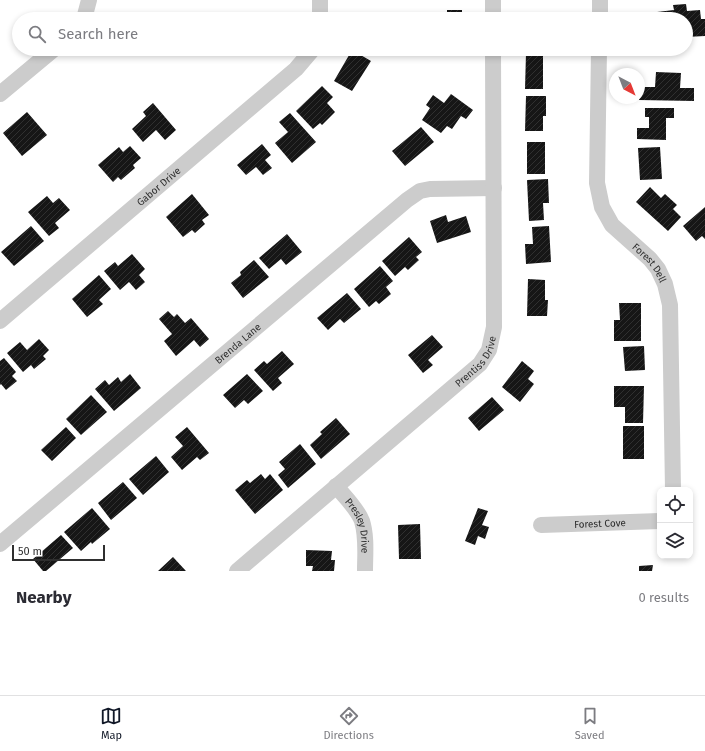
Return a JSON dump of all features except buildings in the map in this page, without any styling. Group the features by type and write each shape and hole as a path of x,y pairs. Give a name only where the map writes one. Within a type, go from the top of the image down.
{"street":[{"path":"86,12 89,0"},
{"path":"320,0 320,12"},
{"path":"492,0 493,12"},
{"path":"600,0 600,12"},
{"path":"0,94 46,56"},
{"name":"Gabor Drive","path":"0,321 296,69 307,56"},
{"name":"Prentiss Drive","path":"237,571 480,364 489,350 494,326 493,56"},
{"name":"Forest Dell","path":"600,56 597,183 602,207 612,225 650,259 658,269 665,284 670,305 673,487"},
{"name":"Brenda Lane","path":"0,544 407,200 420,191 430,189 494,188"},
{"name":"Presley Drive","path":"336,486 353,506 362,520 365,536 365,571"},
{"name":"Forest Cove","path":"541,525 657,521"}]}
